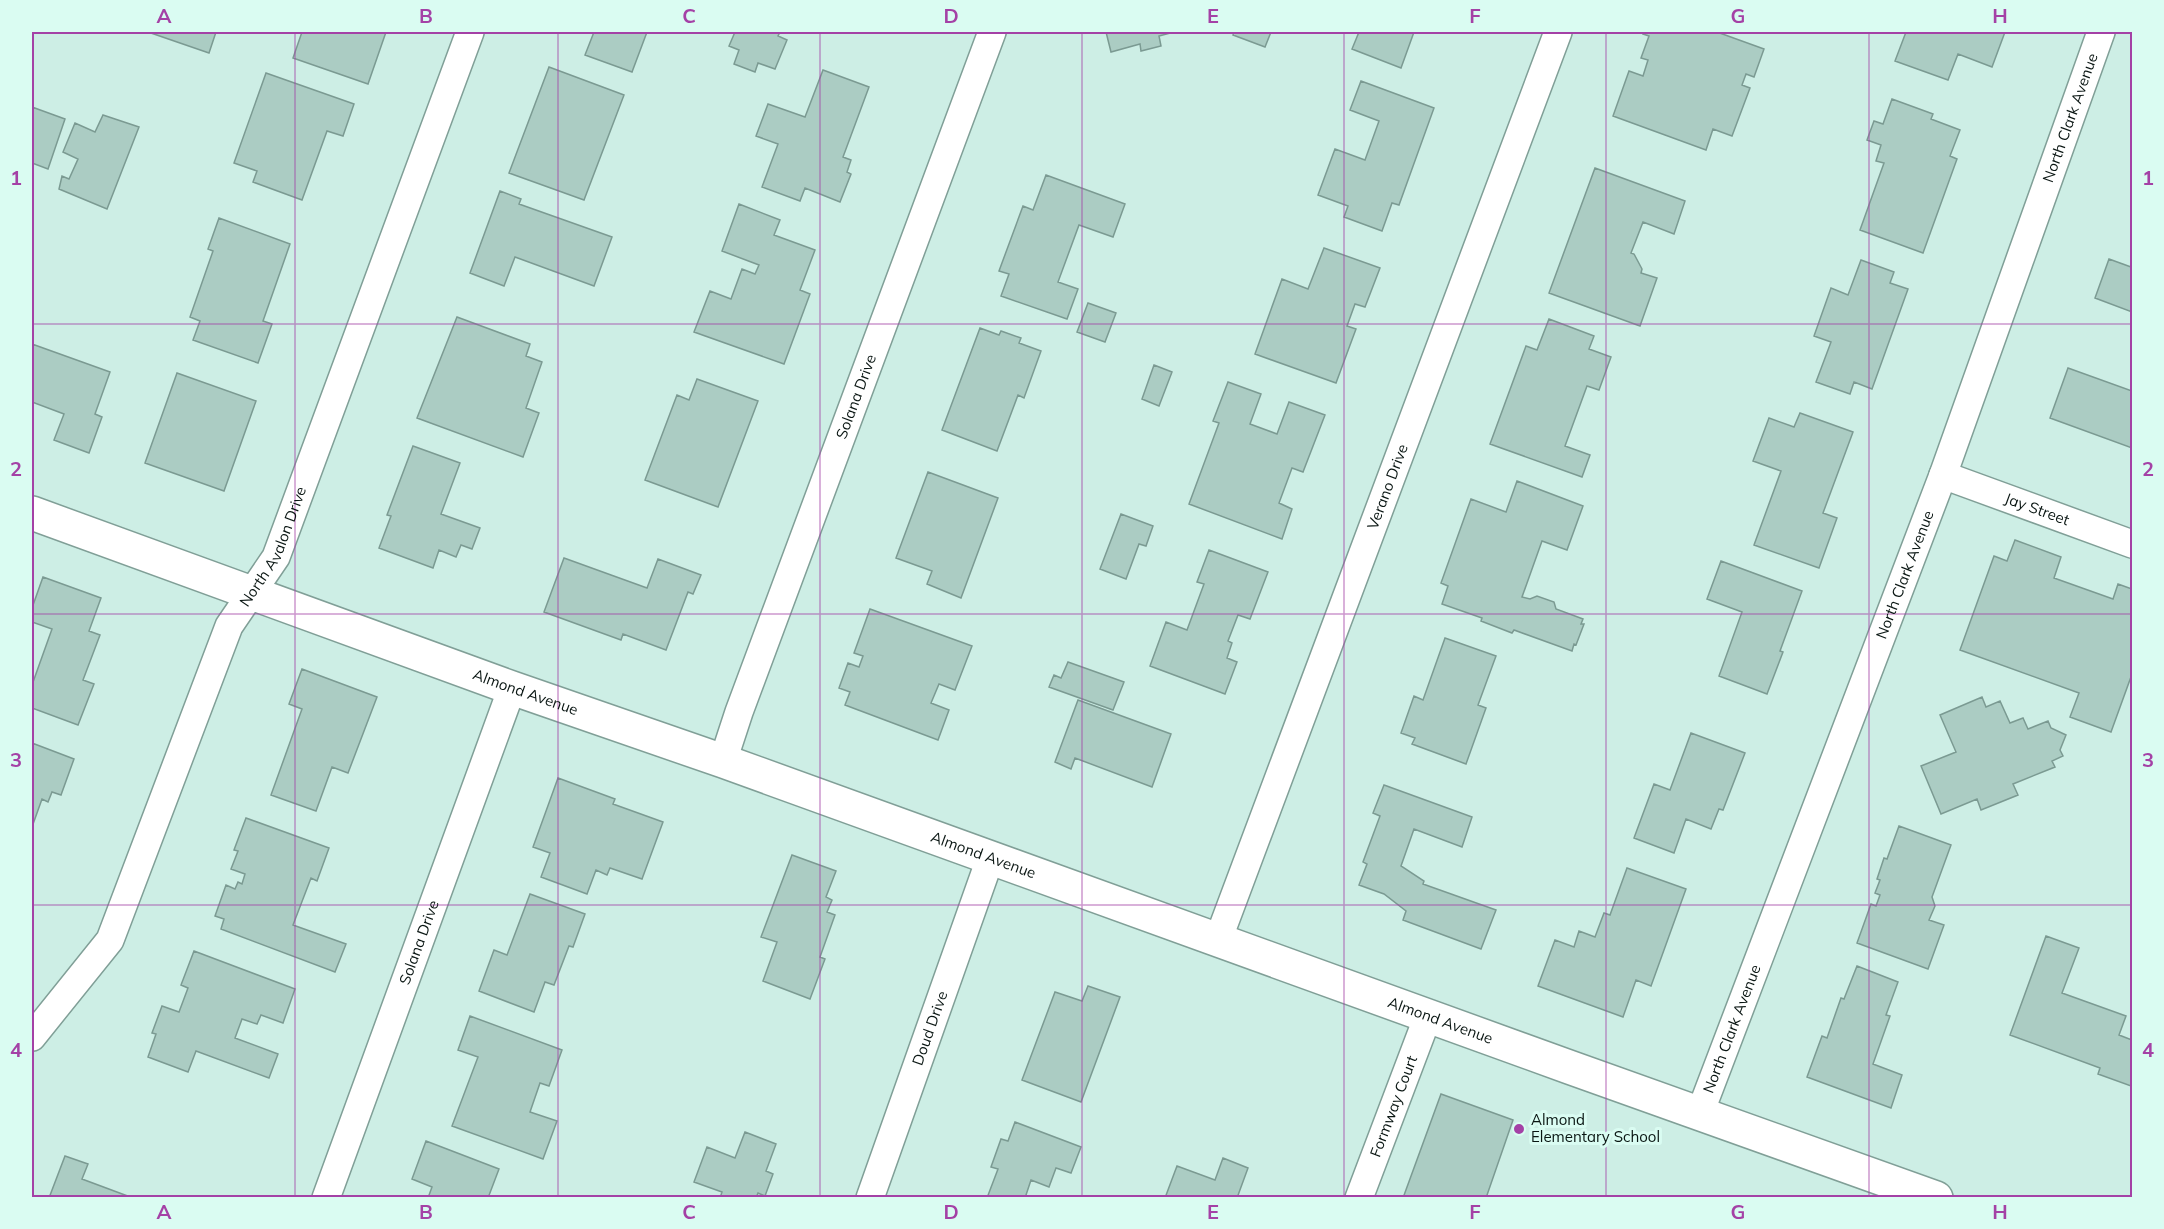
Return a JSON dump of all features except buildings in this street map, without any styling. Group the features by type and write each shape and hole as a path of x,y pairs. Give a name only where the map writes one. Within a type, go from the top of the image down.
{"street":[{"name":"North Avalon Drive","path":"32,1037 110,940 228,626 276,557 470,32"},
{"name":"Solana Drive","path":"723,761 743,701 992,32"},
{"name":"Verano Drive","path":"1218,940 1558,32"},
{"name":"North Clark Avenue","path":"1700,1113 1943,475 2101,32"},
{"name":"Jay Street","path":"1943,475 2133,544"},
{"name":"Almond Avenue","path":"32,513 512,688 723,761 990,859 1936,1197"},
{"name":"Solana Drive","path":"326,1197 512,688"},
{"name":"Doud Drive","path":"870,1197 990,859"},
{"name":"Formway Court","path":"1359,1197 1428,1016"}],"place":[{"name":"Almond Elementary School","path":"1519,1129"}]}
